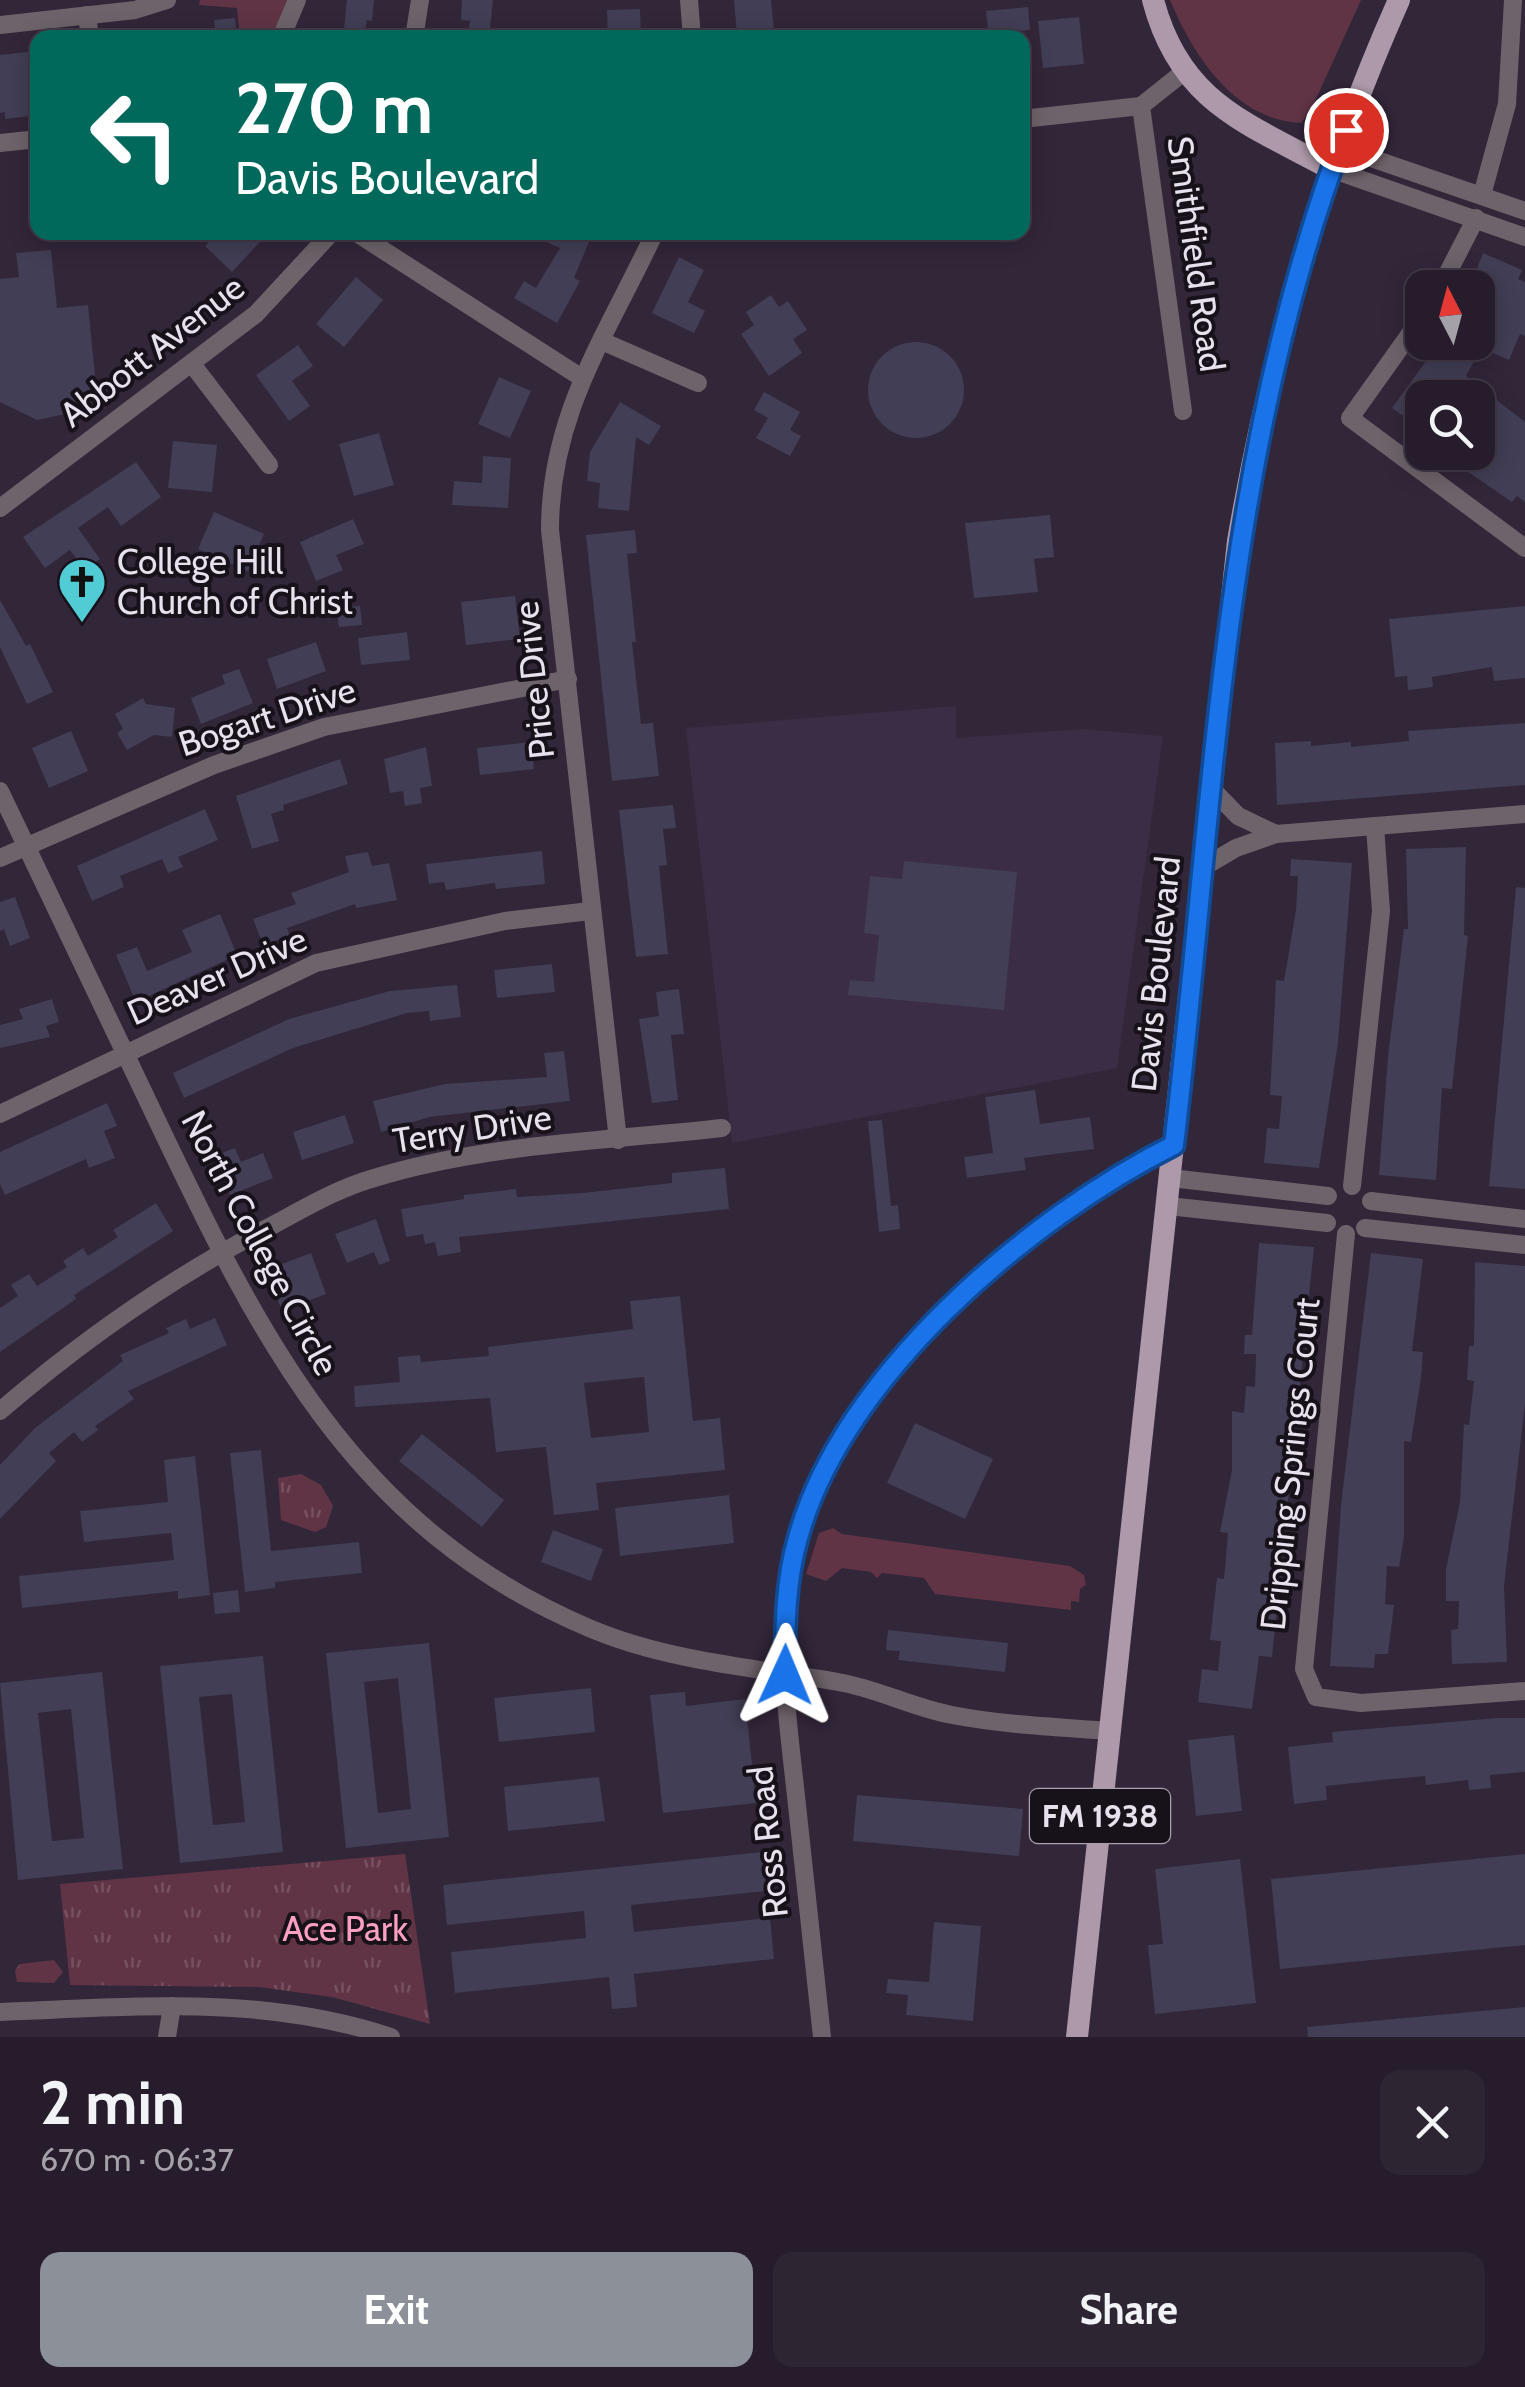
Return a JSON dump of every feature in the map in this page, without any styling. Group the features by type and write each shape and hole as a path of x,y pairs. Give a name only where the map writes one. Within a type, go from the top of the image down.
{"main road":[{"name":"Smithfield Road","path":"1153,0 1160,28 1185,72 1223,112 1291,147 1335,158"},
{"name":"Davis Boulevard","path":"1077,2037 1171,1178 1222,653 1250,476 1290,305 1335,158 1399,0"}],"street":[{"path":"0,25 75,11 135,10 167,0"},
{"path":"284,30 297,0"},
{"path":"415,30 420,0"},
{"path":"689,0 691,30"},
{"path":"1482,195 1507,104 1513,0"},
{"path":"1030,119 1141,106 1185,72"},
{"name":"Smithfield Road","path":"1141,106 1183,411"},
{"path":"0,143 30,140"},
{"path":"1335,158 1482,195 1525,211"},
{"path":"1335,158 1525,236"},
{"path":"1449,270 1476,218"},
{"name":"Abbott Avenue","path":"0,508 256,314 325,240"},
{"path":"367,240 582,378"},
{"name":"Price Drive","path":"618,1140 550,530 550,490 564,422 650,240"},
{"path":"1405,341 1350,418 1525,548"},
{"path":"604,342 698,383"},
{"path":"192,364 269,465"},
{"name":"Bogart Drive","path":"0,858 214,765 324,727 568,679"},
{"path":"1210,786 1238,816 1276,834"},
{"name":"North College Circle","path":"0,791 220,1252 305,1398 356,1462 435,1536 502,1584 593,1630 785,1675 843,1682 953,1716 1110,1731"},
{"path":"1202,868 1236,848 1276,834 1525,814"},
{"path":"1352,1186 1380,911 1375,826"},
{"name":"Deaver Drive","path":"0,1114 316,963 505,921 590,911"},
{"name":"Terry Drive","path":"0,1410 85,1339 220,1252 369,1179 437,1161 722,1128"},
{"name":"Ross Road","path":"822,2037 785,1675 787,1601 798,1538 816,1490 855,1416 923,1331 1043,1228 1174,1145"},
{"path":"1171,1178 1328,1196"},
{"path":"1327,1223 1324,1206 1328,1196 1336,1189 1352,1186 1371,1201 1525,1218"},
{"path":"1365,1228 1372,1215 1371,1201"},
{"path":"1168,1206 1327,1223 1346,1234 1365,1228 1525,1245"},
{"name":"Dripping Springs Court","path":"1346,1234 1304,1634 1304,1670 1316,1696 1361,1703 1525,1691"},
{"path":"0,2012 172,2006 280,2009 391,2037"},
{"path":"167,2037 172,2006"}],"shaded area":[{"path":"956,706 956,738 1082,729 1163,736 1117,1068 732,1143 686,728"}],"green space":[{"path":"200,0 290,0 276,30 239,30 237,8 199,5"},
{"path":"1170,0 1361,0 1311,110 1301,123 1277,119 1236,97 1204,62"},
{"path":"301,1474 321,1485 333,1506 326,1527 315,1532 281,1520 278,1478"},
{"path":"833,1528 842,1534 1070,1566 1084,1575 1086,1585 1080,1589 1079,1602 1071,1601 1071,1610 935,1594 924,1578 882,1573 877,1578 871,1572 842,1568 826,1581 806,1574 819,1533"},
{"name":"Ace Park","path":"405,1854 430,2024 332,1997 259,1987 70,1985 60,1884"},
{"path":"54,1960 63,1972 54,1983 17,1982 15,1970 20,1964"}],"building":[{"path":"347,0 374,0 372,21 367,20 365,30 344,30"},
{"path":"462,0 493,0 490,30 468,30 470,21 461,20"},
{"path":"734,0 771,0 774,30 737,30"},
{"path":"1028,7 1030,30 988,30 986,11"},
{"path":"640,9 641,30 608,30 607,10"},
{"path":"1079,17 1084,64 1043,68 1038,21"},
{"path":"235,18 236,30 215,30 214,20"},
{"path":"30,52 30,116 5,119 5,112 0,113 0,55"},
{"path":"211,240 262,240 232,272 205,246"},
{"path":"542,240 590,240 574,278 580,281 557,323 514,298 524,281 536,288 560,248"},
{"path":"51,250 57,308 88,305 95,375 87,397 70,413 37,420 0,402 0,279 19,277 16,253"},
{"path":"1483,253 1522,270 1518,279 1525,282 1525,336 1520,334 1509,360 1495,354 1495,270 1476,270"},
{"path":"679,257 704,270 688,302 705,311 694,333 652,313"},
{"path":"356,277 383,300 344,347 316,324"},
{"path":"771,295 779,307 788,301 807,330 793,339 802,353 769,376 741,334 754,325 746,312"},
{"path":"916,342 934,346 950,356 960,372 964,390 960,408 950,424 934,434 916,438 898,434 882,424 872,408 868,390 872,372 882,356 898,346"},
{"path":"298,345 313,366 292,381 310,406 289,421 256,375"},
{"path":"1427,360 1475,360 1466,376 1471,380 1412,380"},
{"path":"499,377 531,391 510,438 478,424"},
{"path":"1405,390 1405,417 1392,408"},
{"path":"764,392 800,412 790,430 801,436 790,456 756,438 768,418 754,410"},
{"path":"1495,399 1525,422 1525,502 1517,496 1512,502 1465,470 1495,470"},
{"path":"620,402 661,426 649,445 636,437 629,511 598,508 600,483 587,481 590,452"},
{"path":"379,433 394,485 354,496 339,444"},
{"path":"173,441 217,445 212,492 168,488"},
{"path":"483,456 511,458 508,508 452,505 454,481 482,483"},
{"path":"136,462 161,497 121,526 108,507 78,528 100,559 85,570 70,550 45,568 23,537"},
{"path":"214,512 264,534 248,571 198,549"},
{"path":"1050,515 1054,557 1034,559 1038,592 974,598 965,523"},
{"path":"353,519 364,544 336,555 343,570 316,581 300,542"},
{"path":"635,530 637,553 627,554 636,642 632,642 641,724 653,723 659,776 612,781 586,535"},
{"path":"515,596 520,639 466,645 461,602"},
{"path":"0,600 26,646 30,644 53,692 27,704 0,647"},
{"path":"360,606 362,625 339,627 336,608"},
{"path":"1525,606 1525,678 1494,681 1492,667 1432,677 1433,687 1408,690 1407,676 1395,677 1389,619"},
{"path":"407,632 410,660 361,665 358,638"},
{"path":"316,642 326,671 277,689 267,659"},
{"path":"239,669 253,703 201,724 191,698 225,684 222,675"},
{"path":"143,698 146,704 175,708 172,737 154,735 127,750 117,733 123,729 115,714"},
{"path":"1525,723 1525,785 1277,805 1275,743 1311,741 1311,746 1351,742 1351,747 1409,741 1408,731"},
{"path":"71,731 88,771 49,788 32,748"},
{"path":"531,742 534,769 480,775 477,748"},
{"path":"426,747 432,786 420,788 422,803 405,806 403,791 390,793 384,759"},
{"path":"340,759 348,784 283,805 284,810 271,814 279,841 252,849 236,796"},
{"path":"673,805 676,828 663,829 667,865 659,866 668,954 636,957 619,810"},
{"path":"205,809 218,840 178,857 183,867 168,873 162,859 120,876 124,887 92,901 77,866"},
{"path":"1466,847 1464,935 1468,936 1452,1089 1442,1088 1436,1180 1379,1175 1388,1056 1404,929 1408,929 1406,849"},
{"path":"542,851 545,884 496,889 495,883 446,890 444,882 429,884 426,864"},
{"path":"368,852 372,866 389,863 397,900 356,908 355,904 287,928 290,936 263,945 253,919 296,904 291,893 349,872 345,856"},
{"path":"1291,859 1352,863 1338,1043 1319,1168 1264,1163 1267,1128 1279,1129 1282,1096 1270,1095 1276,980 1284,981 1296,910 1298,876 1290,876"},
{"path":"904,861 1017,872 1004,1010 848,995 850,980 874,982 879,935 864,933 870,876 902,879"},
{"path":"1516,887 1525,888 1525,1189 1489,1186"},
{"path":"15,897 30,938 10,946 4,929 0,931 0,902"},
{"path":"220,914 237,955 136,1002 116,955 137,947 147,971 192,952 182,930"},
{"path":"552,964 555,992 497,998 494,970"},
{"path":"457,985 461,1017 430,1021 429,1011 407,1013 293,1048 184,1098 173,1073 289,1019 390,991"},
{"path":"679,989 684,1034 671,1035 678,1100 652,1103 639,1019 659,1016 656,992"},
{"path":"52,999 59,1022 46,1026 50,1037 0,1048 0,1025 23,1019 19,1009"},
{"path":"564,1051 570,1101 429,1117 381,1132 373,1101 445,1084 547,1077 544,1053"},
{"path":"1035,1090 1040,1124 1090,1117 1094,1149 1024,1158 1026,1170 967,1178 964,1157 993,1153 985,1097"},
{"path":"107,1103 117,1126 104,1131 115,1158 89,1168 86,1159 5,1195 0,1184 0,1152"},
{"path":"345,1115 354,1143 302,1160 293,1132"},
{"path":"882,1120 891,1206 898,1205 900,1229 879,1232 868,1121"},
{"path":"235,1148 241,1162 263,1153 273,1178 230,1195 214,1156"},
{"path":"725,1168 729,1209 459,1237 461,1252 438,1256 435,1242 425,1244 423,1234 406,1237 401,1209 516,1189 517,1197 672,1183 672,1173"},
{"path":"156,1203 173,1231 74,1295 76,1299 0,1352 0,1308 18,1296 11,1285 29,1274 37,1286 67,1267 63,1261 83,1248 88,1256 118,1237 113,1230"},
{"path":"376,1219 390,1261 379,1265 374,1252 347,1263 335,1234"},
{"path":"1259,1243 1314,1247 1272,1657 1259,1656 1252,1709 1198,1702 1202,1669 1218,1671 1221,1641 1210,1640 1217,1578 1224,1579 1228,1533 1220,1532 1232,1470 1232,1411 1244,1413 1246,1386 1255,1387 1256,1354 1244,1354 1245,1335 1252,1335"},
{"path":"311,1253 326,1294 282,1311 266,1270"},
{"path":"1371,1253 1423,1259 1412,1351 1423,1352 1421,1378 1411,1442 1404,1441 1404,1537 1399,1567 1387,1566 1385,1604 1394,1605 1388,1654 1375,1654 1374,1668 1330,1666 1341,1505"},
{"path":"1475,1262 1525,1266 1525,1403 1504,1586 1507,1662 1452,1664 1451,1630 1458,1629 1459,1601 1446,1601 1446,1569 1460,1502 1464,1424 1469,1425 1474,1381 1467,1380 1469,1346 1474,1346"},
{"path":"680,1296 693,1421 720,1418 725,1470 596,1483 599,1510 554,1515 546,1447 496,1452 490,1398 355,1407 354,1386 400,1382 398,1357 420,1355 421,1362 489,1356 488,1347 633,1329 630,1301","holes":["644,1377 649,1432 591,1438 584,1383"]},
{"path":"215,1318 227,1345 128,1391 134,1399 95,1426 98,1430 82,1442 74,1432 49,1453 56,1461 0,1519 0,1465 35,1428 123,1361 120,1355 169,1333 166,1328 186,1319 190,1329"},
{"path":"915,1423 993,1459 965,1519 887,1483"},
{"path":"422,1434 504,1500 482,1527 399,1461"},
{"path":"261,1450 271,1551 359,1542 362,1573 275,1582 275,1588 245,1592 230,1453"},
{"path":"195,1456 210,1595 178,1599 178,1591 22,1608 19,1576 174,1560 171,1533 84,1542 80,1511 168,1502 164,1460"},
{"path":"729,1495 734,1543 620,1556 615,1508"},
{"path":"553,1530 603,1549 591,1581 541,1562"},
{"path":"238,1590 240,1612 215,1614 213,1593"},
{"path":"888,1630 1008,1643 1005,1672 898,1660 900,1651 886,1650"},
{"path":"429,1643 449,1837 346,1848 326,1653","holes":["398,1678 411,1809 378,1813 364,1682"]},
{"path":"263,1656 283,1852 180,1863 160,1666","holes":["232,1694 245,1822 213,1825 199,1697"]},
{"path":"102,1672 123,1869 18,1880 0,1683","holes":["71,1709 84,1838 52,1841 38,1713"]},
{"path":"591,1688 595,1732 499,1742 494,1698"},
{"path":"685,1692 686,1706 745,1699 756,1803 663,1813 650,1695"},
{"path":"1525,1718 1525,1772 1490,1775 1491,1788 1469,1790 1468,1780 1426,1785 1425,1776 1326,1786 1327,1800 1294,1804 1288,1747 1333,1742 1332,1732"},
{"path":"1234,1735 1242,1811 1196,1816 1188,1740"},
{"path":"599,1777 605,1821 508,1831 504,1787"},
{"path":"857,1795 1023,1809 1019,1856 853,1841"},
{"path":"763,1852 767,1891 631,1905 634,1932 770,1918 774,1959 634,1974 637,2007 612,2009 609,1977 455,1993 451,1952 586,1938 584,1911 447,1925 443,1885"},
{"path":"1525,1854 1525,1945 1280,1969 1271,1879"},
{"path":"1240,1859 1256,2003 1155,2014 1148,1945 1163,1944 1155,1869"},
{"path":"934,1922 981,1926 973,2021 906,2015 908,1995 886,1993 888,1979 929,1982"},
{"path":"1525,2007 1525,2037 1308,2037 1307,2027"}],"place":[{"name":"College Hill Church of Christ","path":"82,624"}],"route":[{"path":"785,1675 787,1601 798,1538 816,1490 855,1416 923,1331 988,1274 1043,1228 1174,1145 1222,653 1238,542 1290,305 1346,130"}]}
